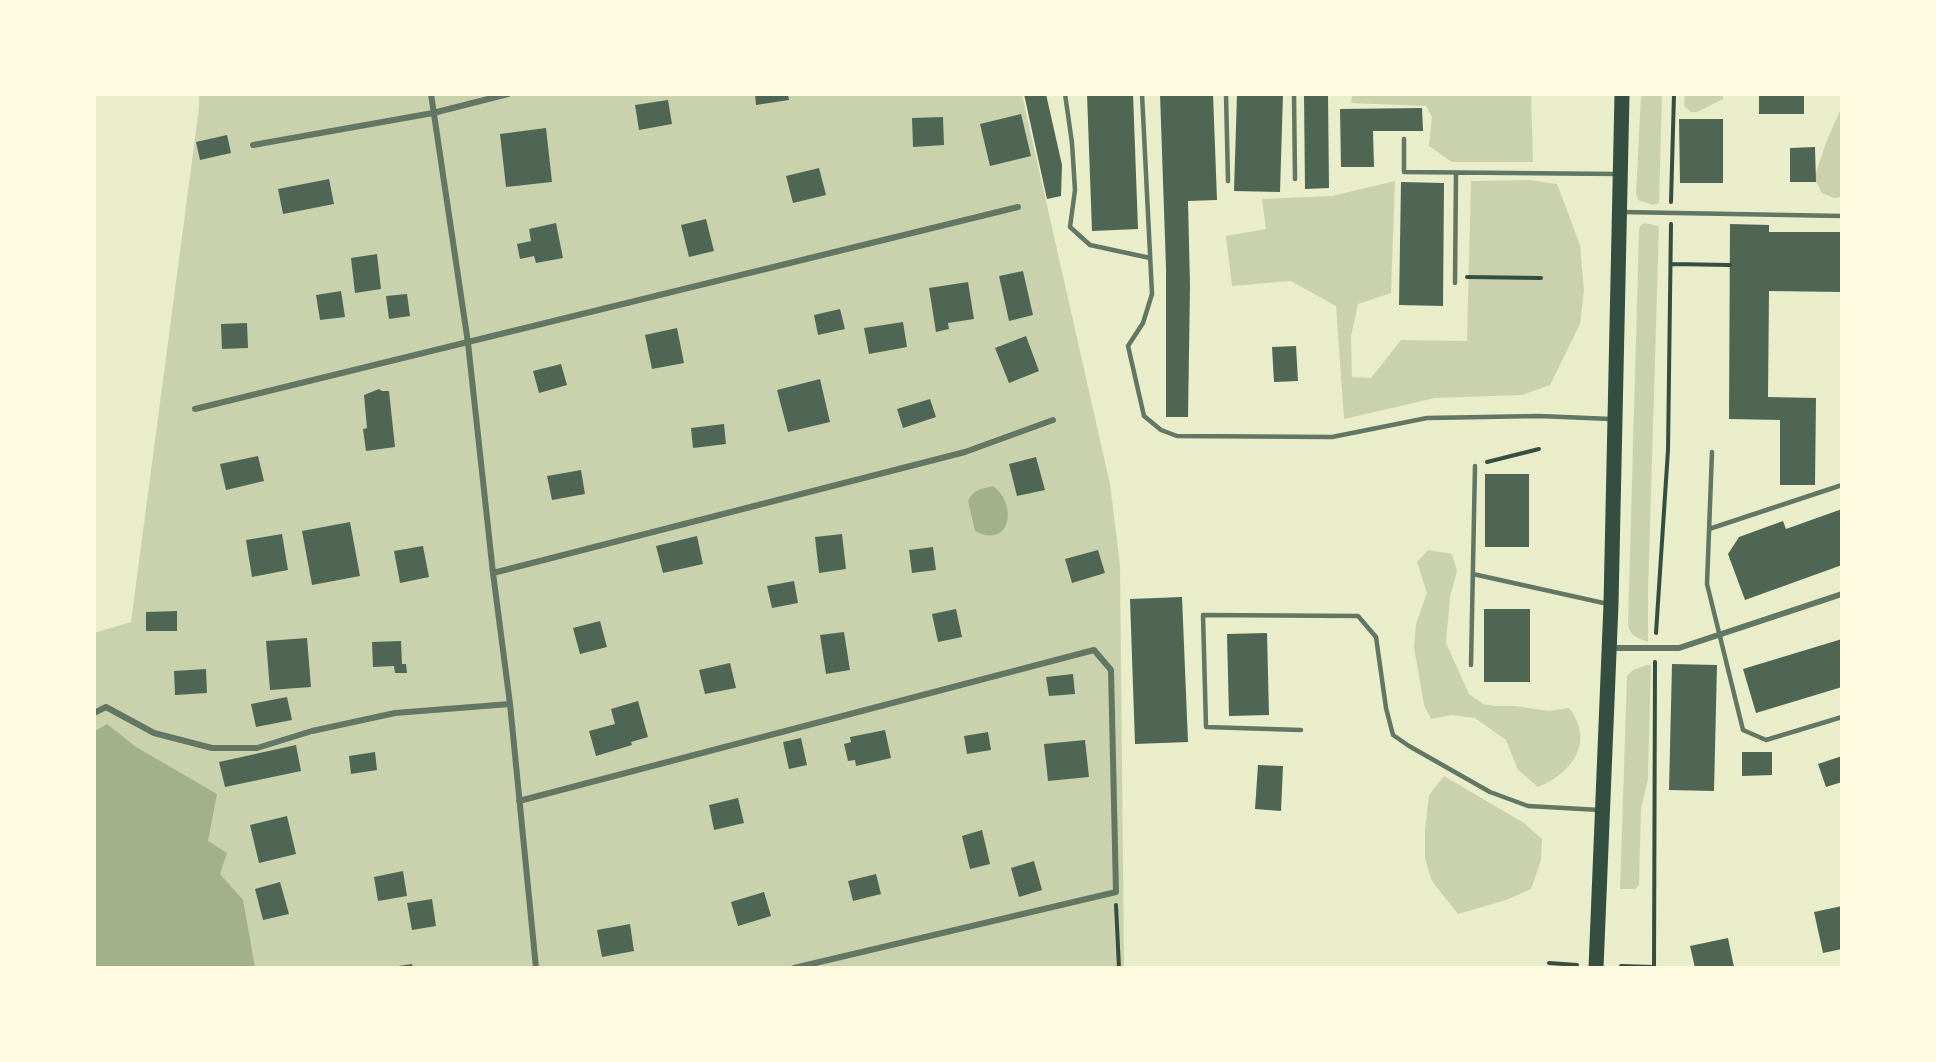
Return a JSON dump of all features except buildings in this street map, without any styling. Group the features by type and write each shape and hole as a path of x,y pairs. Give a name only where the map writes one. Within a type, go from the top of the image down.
{"main road":[{"path":"1596,968 1611,604 1622,94"}],"street":[{"path":"431,94 468,343 510,704 536,968"},
{"path":"254,145 433,113 508,94"},
{"path":"195,409 1018,207"},
{"path":"493,573 965,452 1053,420"},
{"path":"1609,648 1679,648 1842,594"},
{"path":"519,801 1094,650 1111,670 1116,892 794,968"},
{"path":"94,713 106,707 154,733 212,748 257,748 312,731 394,713 510,704"}],"lane":[{"path":"1065,94 1072,143 1075,190 1070,227 1090,245 1150,258"},
{"path":"1142,94 1152,294 1143,323 1128,346 1144,416 1161,430 1177,436 1332,437 1427,418 1539,416 1614,419"},
{"path":"1226,94 1228,181"},
{"path":"1294,94 1294,179"},
{"path":"1404,139 1404,172 1620,174"},
{"path":"1455,280 1456,173"},
{"path":"1619,211 1842,216"},
{"path":"1712,452 1707,584 1743,730 1766,740 1842,717"},
{"path":"1471,665 1475,466"},
{"path":"1709,529 1842,485"},
{"path":"1473,574 1611,604"},
{"path":"1301,730 1206,727 1203,615 1358,616 1376,637 1386,708 1393,735 1490,792 1528,806 1603,810"}],"path":[{"path":"1621,966 1654,967 1655,649 1668,450 1674,94"},
{"path":"1671,264 1730,265"},
{"path":"1455,280 1541,278"},
{"path":"1475,466 1539,449"},
{"path":"1116,892 1119,968"},
{"path":"1549,963 1577,965"}],"shaded area":[{"path":"1685,94 1723,95 1723,99 1697,112 1691,112 1684,106"},
{"path":"199,95 1022,95 1110,484 1120,565 1124,967 95,967 94,633 131,622"},
{"path":"1352,95 1531,95 1533,162 1452,162 1429,146 1432,117 1426,106 1351,103"},
{"path":"1641,95 1662,95 1659,203 1653,205 1638,200 1636,194"},
{"path":"1841,109 1841,197 1834,198 1822,193 1814,178"},
{"path":"1529,180 1557,184 1580,245 1584,291 1580,324 1550,385 1522,395 1435,398 1344,419 1336,306 1291,281 1232,286 1226,236 1266,229 1262,199 1332,196 1395,181 1391,293 1358,304 1351,336 1352,377 1371,378 1401,340 1467,341 1471,181"},
{"path":"1644,223 1659,226 1648,642 1633,634 1628,625 1639,231 1640,226"},
{"path":"993,486 1006,503 1007,522 997,535 987,535 975,531 968,501 975,492"},
{"path":"1428,550 1452,554 1457,571 1450,597 1446,643 1469,694 1483,704 1495,706 1515,706 1549,711 1569,708 1577,720 1580,744 1576,755 1561,773 1538,787 1518,770 1506,740 1475,718 1452,715 1431,719 1424,705 1414,647 1416,624 1427,593 1417,562"},
{"path":"1651,665 1648,779 1641,809 1639,885 1636,889 1620,889 1627,676 1633,670"},
{"path":"107,724 136,747 217,794 208,841 227,853 220,874 243,900 255,967 95,967 95,731"},
{"path":"1444,776 1524,823 1542,839 1541,860 1531,889 1506,900 1458,914 1432,881 1425,859 1425,830 1429,795"}]}
